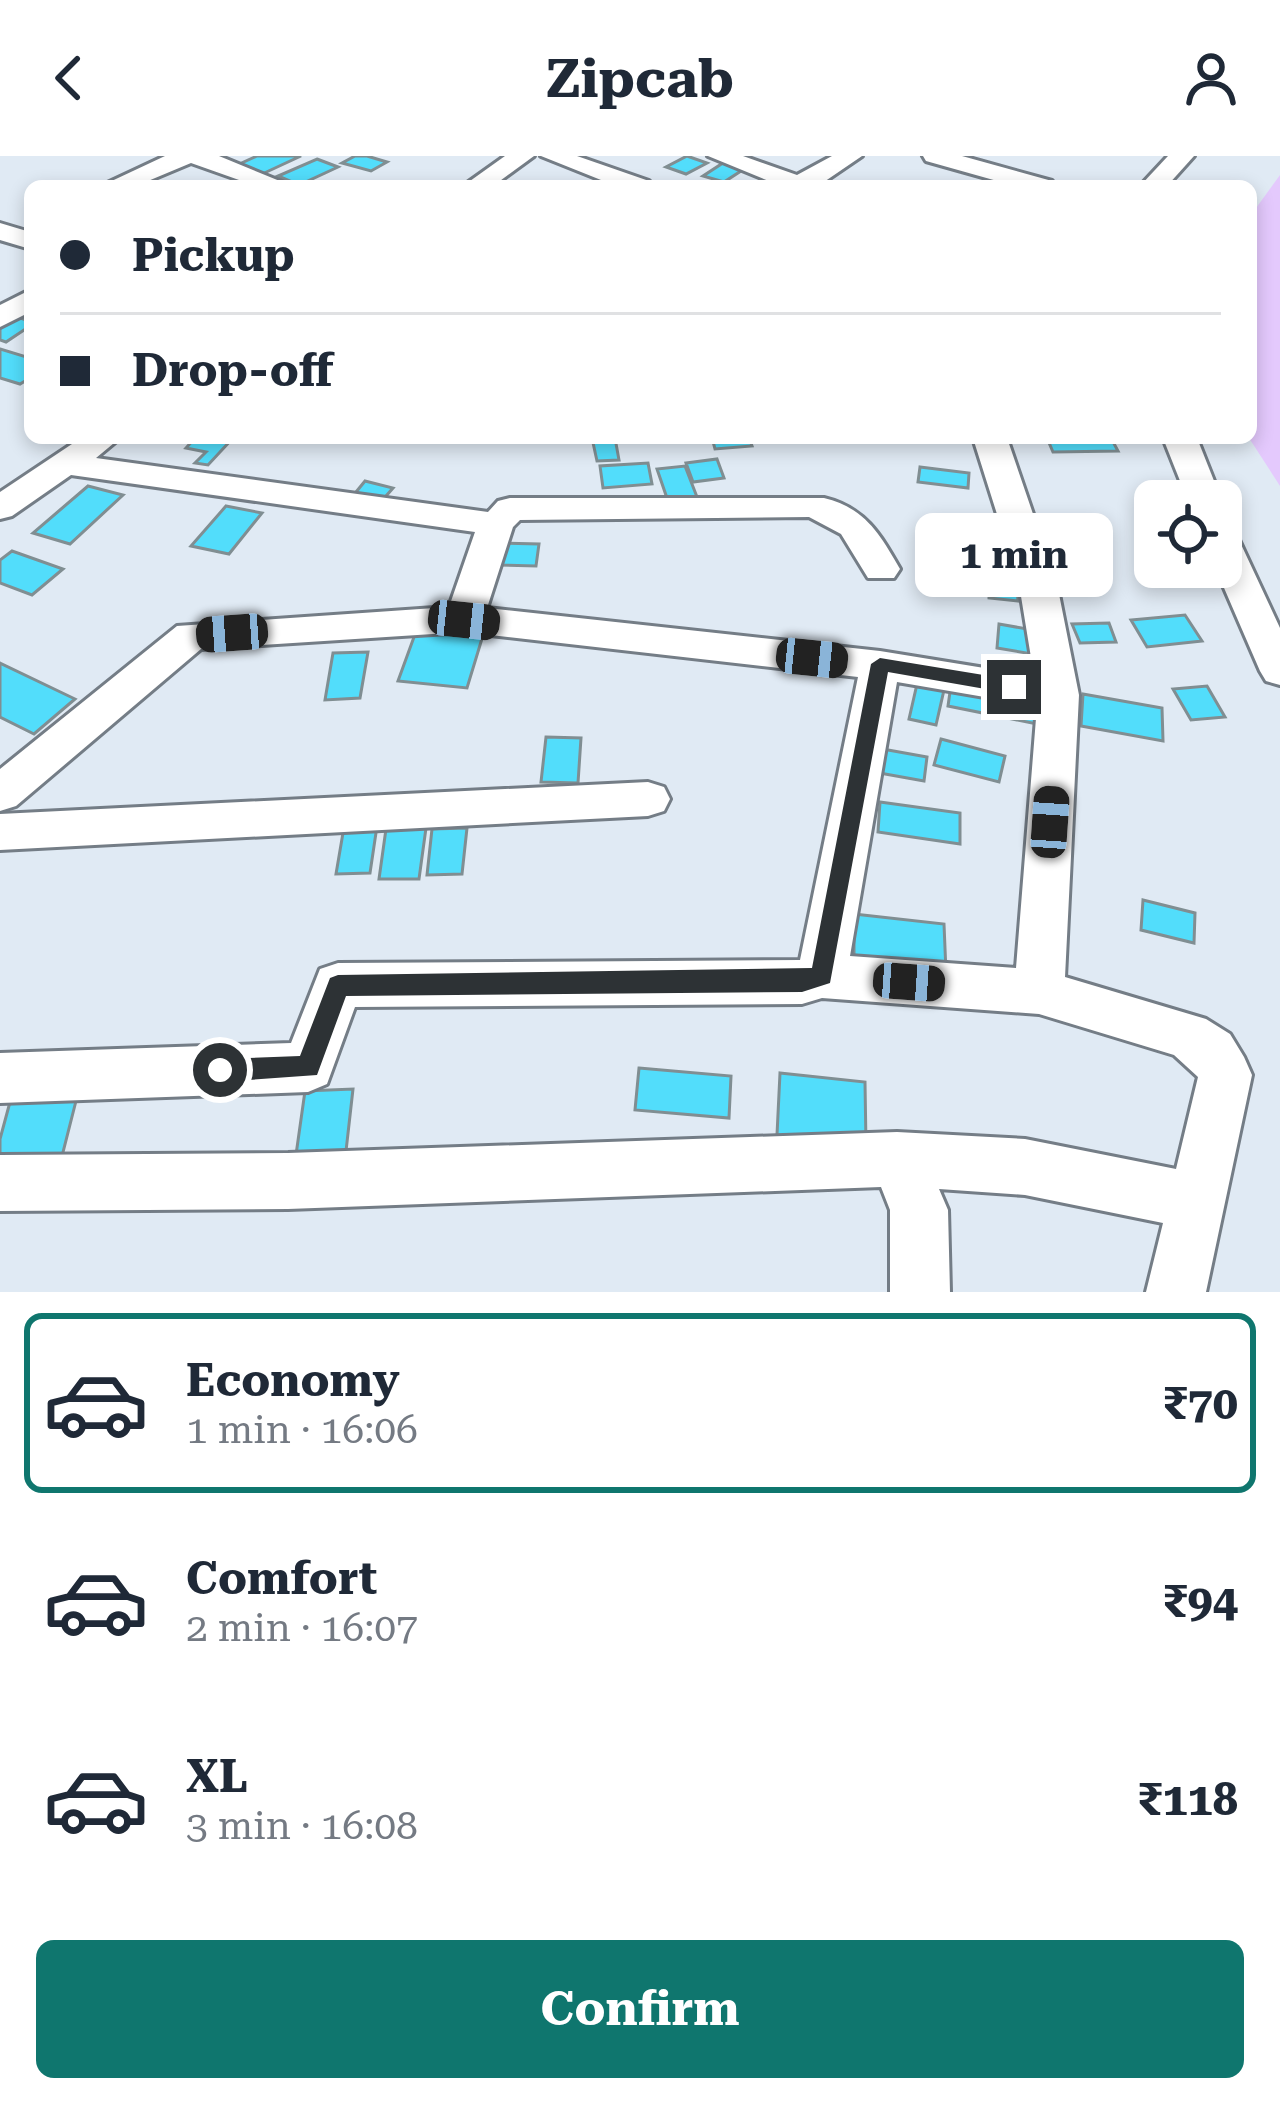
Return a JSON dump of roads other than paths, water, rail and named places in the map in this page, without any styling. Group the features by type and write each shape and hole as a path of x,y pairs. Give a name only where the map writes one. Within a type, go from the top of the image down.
{"street":[{"path":"128,180 186,156"},
{"path":"196,156 262,180"},
{"path":"495,180 522,156"},
{"path":"553,156 623,180"},
{"path":"720,156 786,180"},
{"path":"809,180 850,156"},
{"path":"935,156 1021,180"},
{"path":"0,508 94,444"},
{"path":"992,444 1039,584 1058,695 1040,992"},
{"path":"1182,444 1197,480"},
{"path":"65,464 496,524"},
{"path":"464,620 496,524 510,509 835,509 854,520 881,568"},
{"path":"1242,587 1280,671"},
{"path":"0,794 191,636 464,620 880,664 1058,695"},
{"path":"822,976 880,664"},
{"path":"0,832 648,799"},
{"path":"0,1078 308,1067 338,986 802,982 822,976 1040,992 1188,1036 1212,1052 1226,1075 1176,1292"},
{"path":"0,1183 311,1180 897,1159 1025,1167 1196,1201"},
{"path":"897,1159 919,1210 920,1292"}]}
